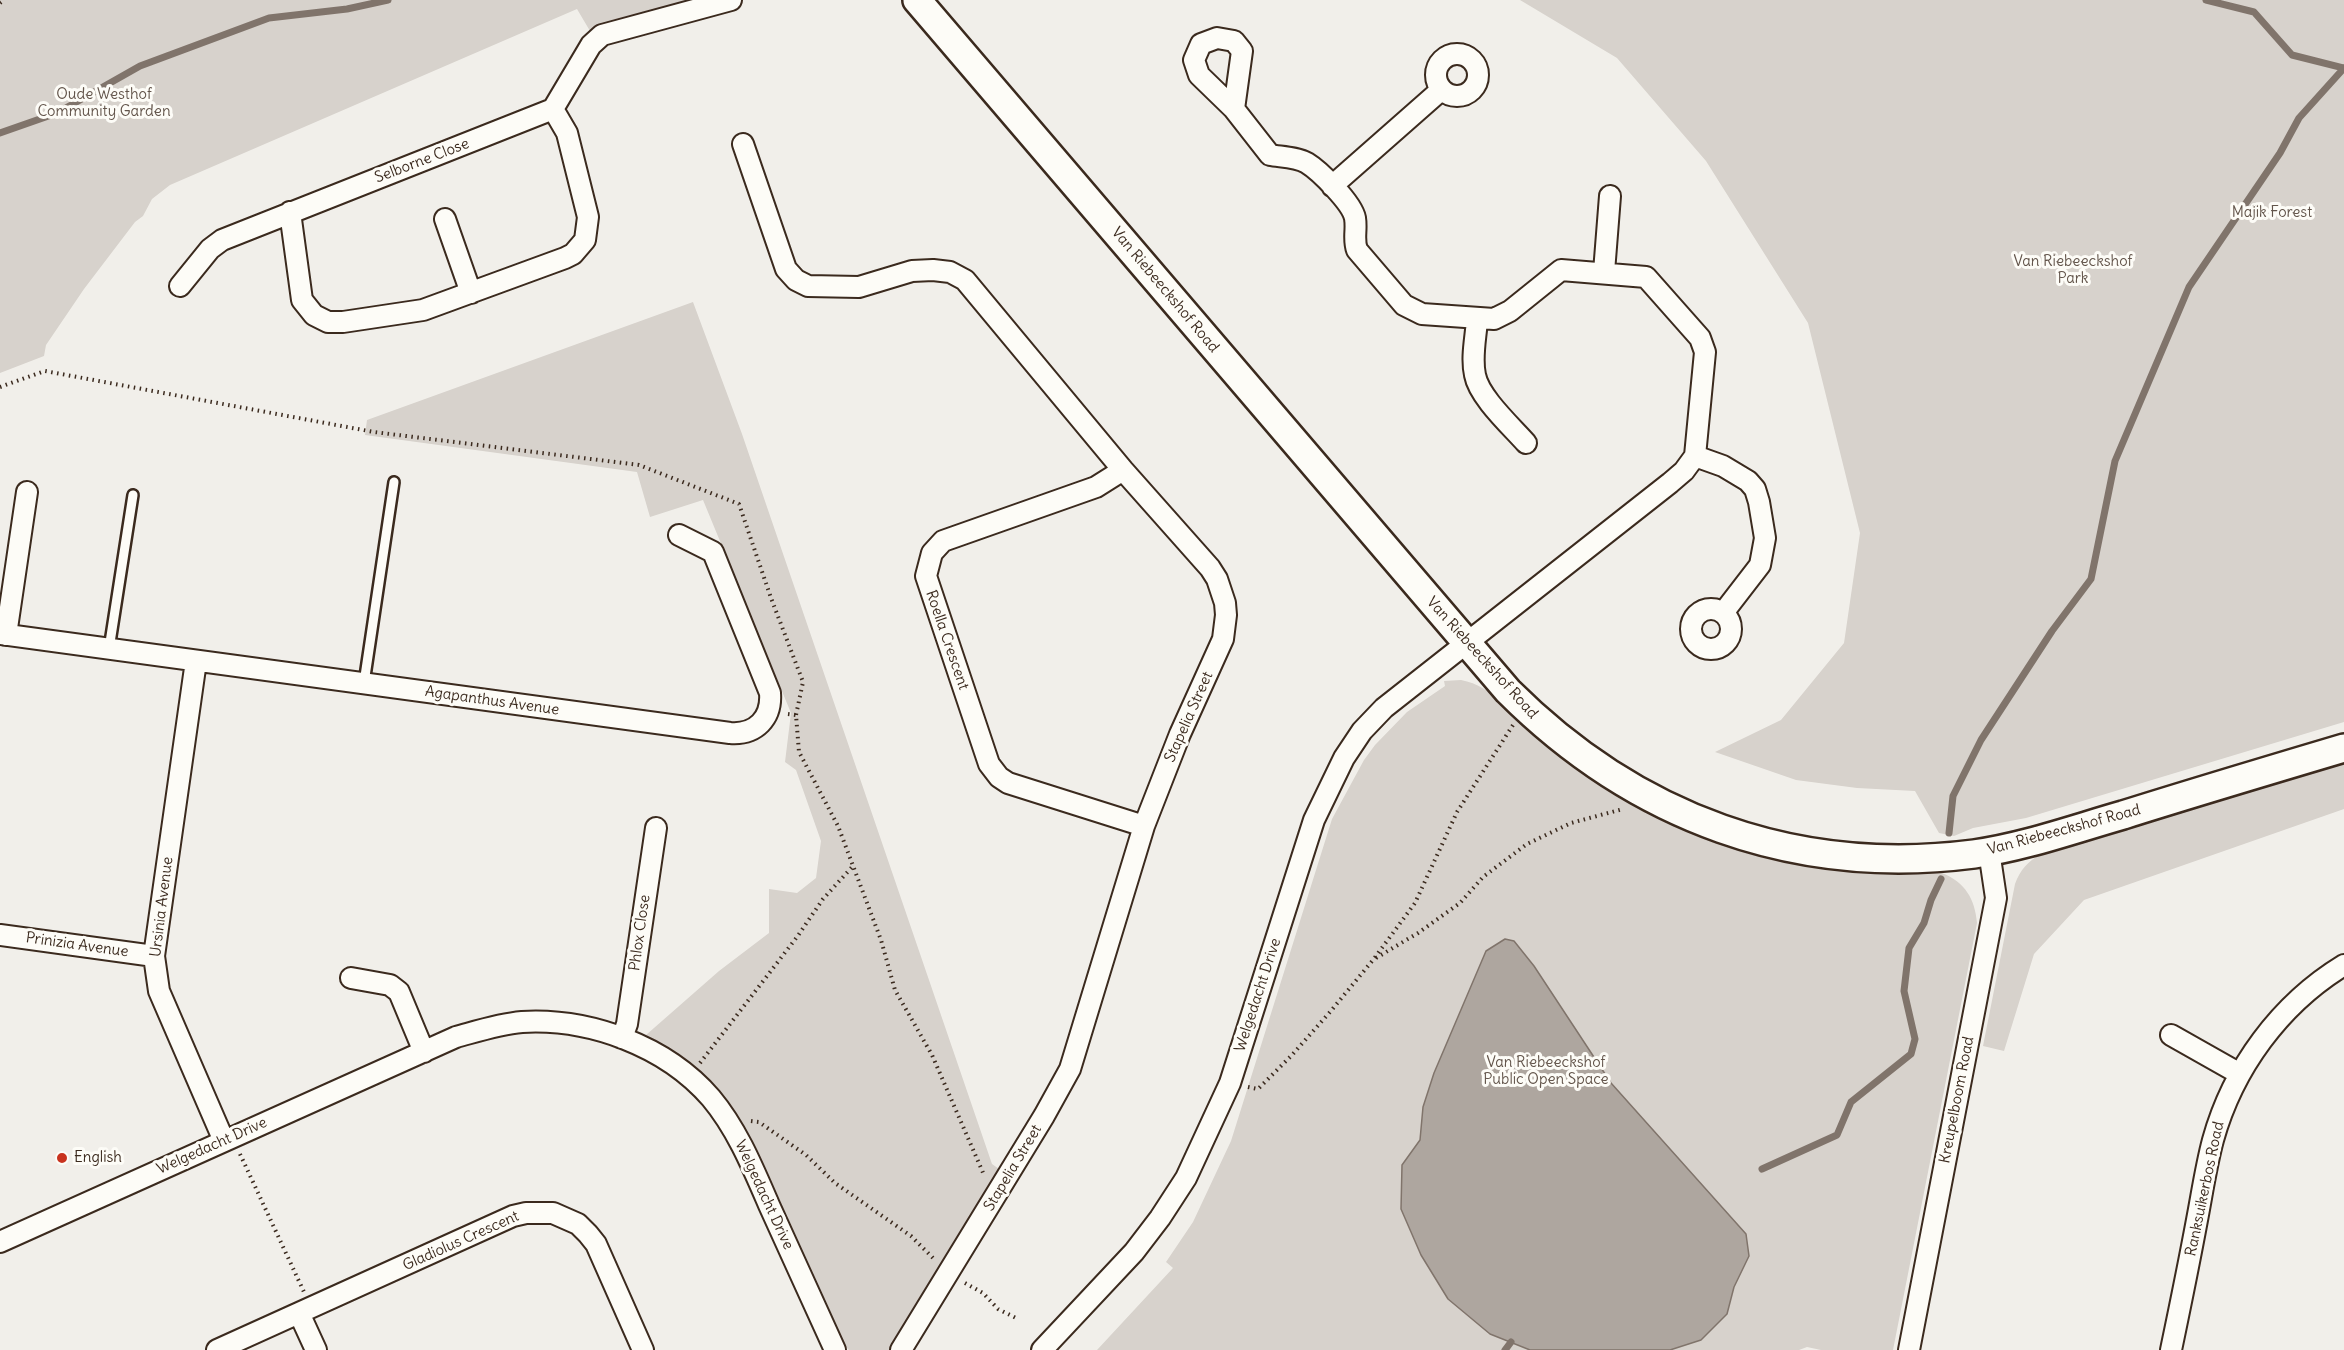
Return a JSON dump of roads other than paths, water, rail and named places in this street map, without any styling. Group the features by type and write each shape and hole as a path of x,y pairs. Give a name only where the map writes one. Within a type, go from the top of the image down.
{"street":[{"path":"290,212 299,291 307,308 320,319 328,322 343,322 423,310 565,258 573,254 585,240 588,217 567,133 553,110 591,45 602,35 731,0"},
{"name":"Van Riebeeckshof Road","path":"917,0 1467,644 1529,712 1579,754 1638,792 1707,824 1747,838 1830,855 1903,859 1940,857 1989,851 2041,839 2344,748"},
{"path":"1332,186 1441,90"},
{"path":"1234,109 1270,155 1305,162 1332,186 1353,210 1356,220 1354,242 1357,250 1404,305 1422,314 1494,319 1510,311 1561,270 1646,277 1700,338 1705,352 1695,456 1723,466 1748,481 1755,489 1759,502 1765,538 1760,565 1723,613"},
{"name":"Selborne Close","path":"180,286 216,244 290,212 553,110"},
{"name":"Stapelia Street","path":"743,144 786,268 796,280 808,286 859,287 912,271 933,270 950,272 965,280 1123,470 1210,568 1222,591 1226,615 1219,650 1180,734 1144,826 1070,1069 999,1191 901,1350"},
{"path":"1604,272 1610,196"},
{"path":"445,219 471,293"},
{"path":"1477,319 1475,378 1489,400 1526,443"},
{"name":"Welgedacht Drive","path":"1042,1350 1134,1252 1186,1178 1230,1083 1314,820 1344,758 1362,731 1384,708 1647,503 1684,471 1695,456"},
{"name":"Roella Crescent","path":"1123,470 1096,487 944,542 932,553 926,576 993,771 1008,783 1144,826"},
{"path":"3,634 27,492"},
{"name":"Agapanthus Avenue","path":"3,634 738,734 753,730 760,725 769,711 770,693 713,552 679,535"},
{"name":"Ursinia Avenue","path":"196,661 154,956 159,991 228,1139"},
{"name":"Phlox Close","path":"622,1038 627,1024 656,828"},
{"name":"Kreupelboom Road","path":"1909,1350 1996,898 1989,851"},
{"name":"Prinizia Avenue","path":"0,935 154,956"},
{"name":"Ranksuikerbos Road","path":"2171,1350 2213,1141 2223,1110 2240,1074 2255,1050 2291,1006 2312,987 2344,965"},
{"path":"351,978 390,985 399,992 424,1052"},
{"name":"Welgedacht Drive","path":"0,1242 456,1037 492,1026 520,1023 541,1022 581,1026 622,1038 666,1061 711,1098 740,1141 835,1350"},
{"path":"2171,1035 2240,1074"},
{"name":"Gladiolus Crescent","path":"217,1350 513,1216 546,1212 578,1224 596,1244 643,1350"},
{"path":"305,1310 316,1350"}],"lane":[{"path":"364,683 394,482"},
{"path":"109,649 133,495"}],"waterway":[{"path":"0,133 57,113 140,66 269,18 347,9 388,0"},
{"path":"2206,0 2254,12 2292,55 2344,68"},
{"path":"1949,833 1953,796 1981,740 2052,631 2091,579 2115,461 2189,287 2280,153 2299,118 2344,68"},
{"path":"1762,1169 1837,1135 1851,1102 1911,1054 1915,1039 1904,991 1909,948 1924,923 1941,879"},
{"path":"1505,1350 1511,1342"}],"place":[{"name":"English","path":"62,1158"}],"park label":[{"name":"Oude Westhof Community Garden","path":"104,104"},
{"name":"Majik Forest","path":"2272,213"},
{"name":"Van Riebeeckshof Park","path":"2073,270"},
{"name":"Van Riebeeckshof Public Open Space","path":"1546,1072"}]}
